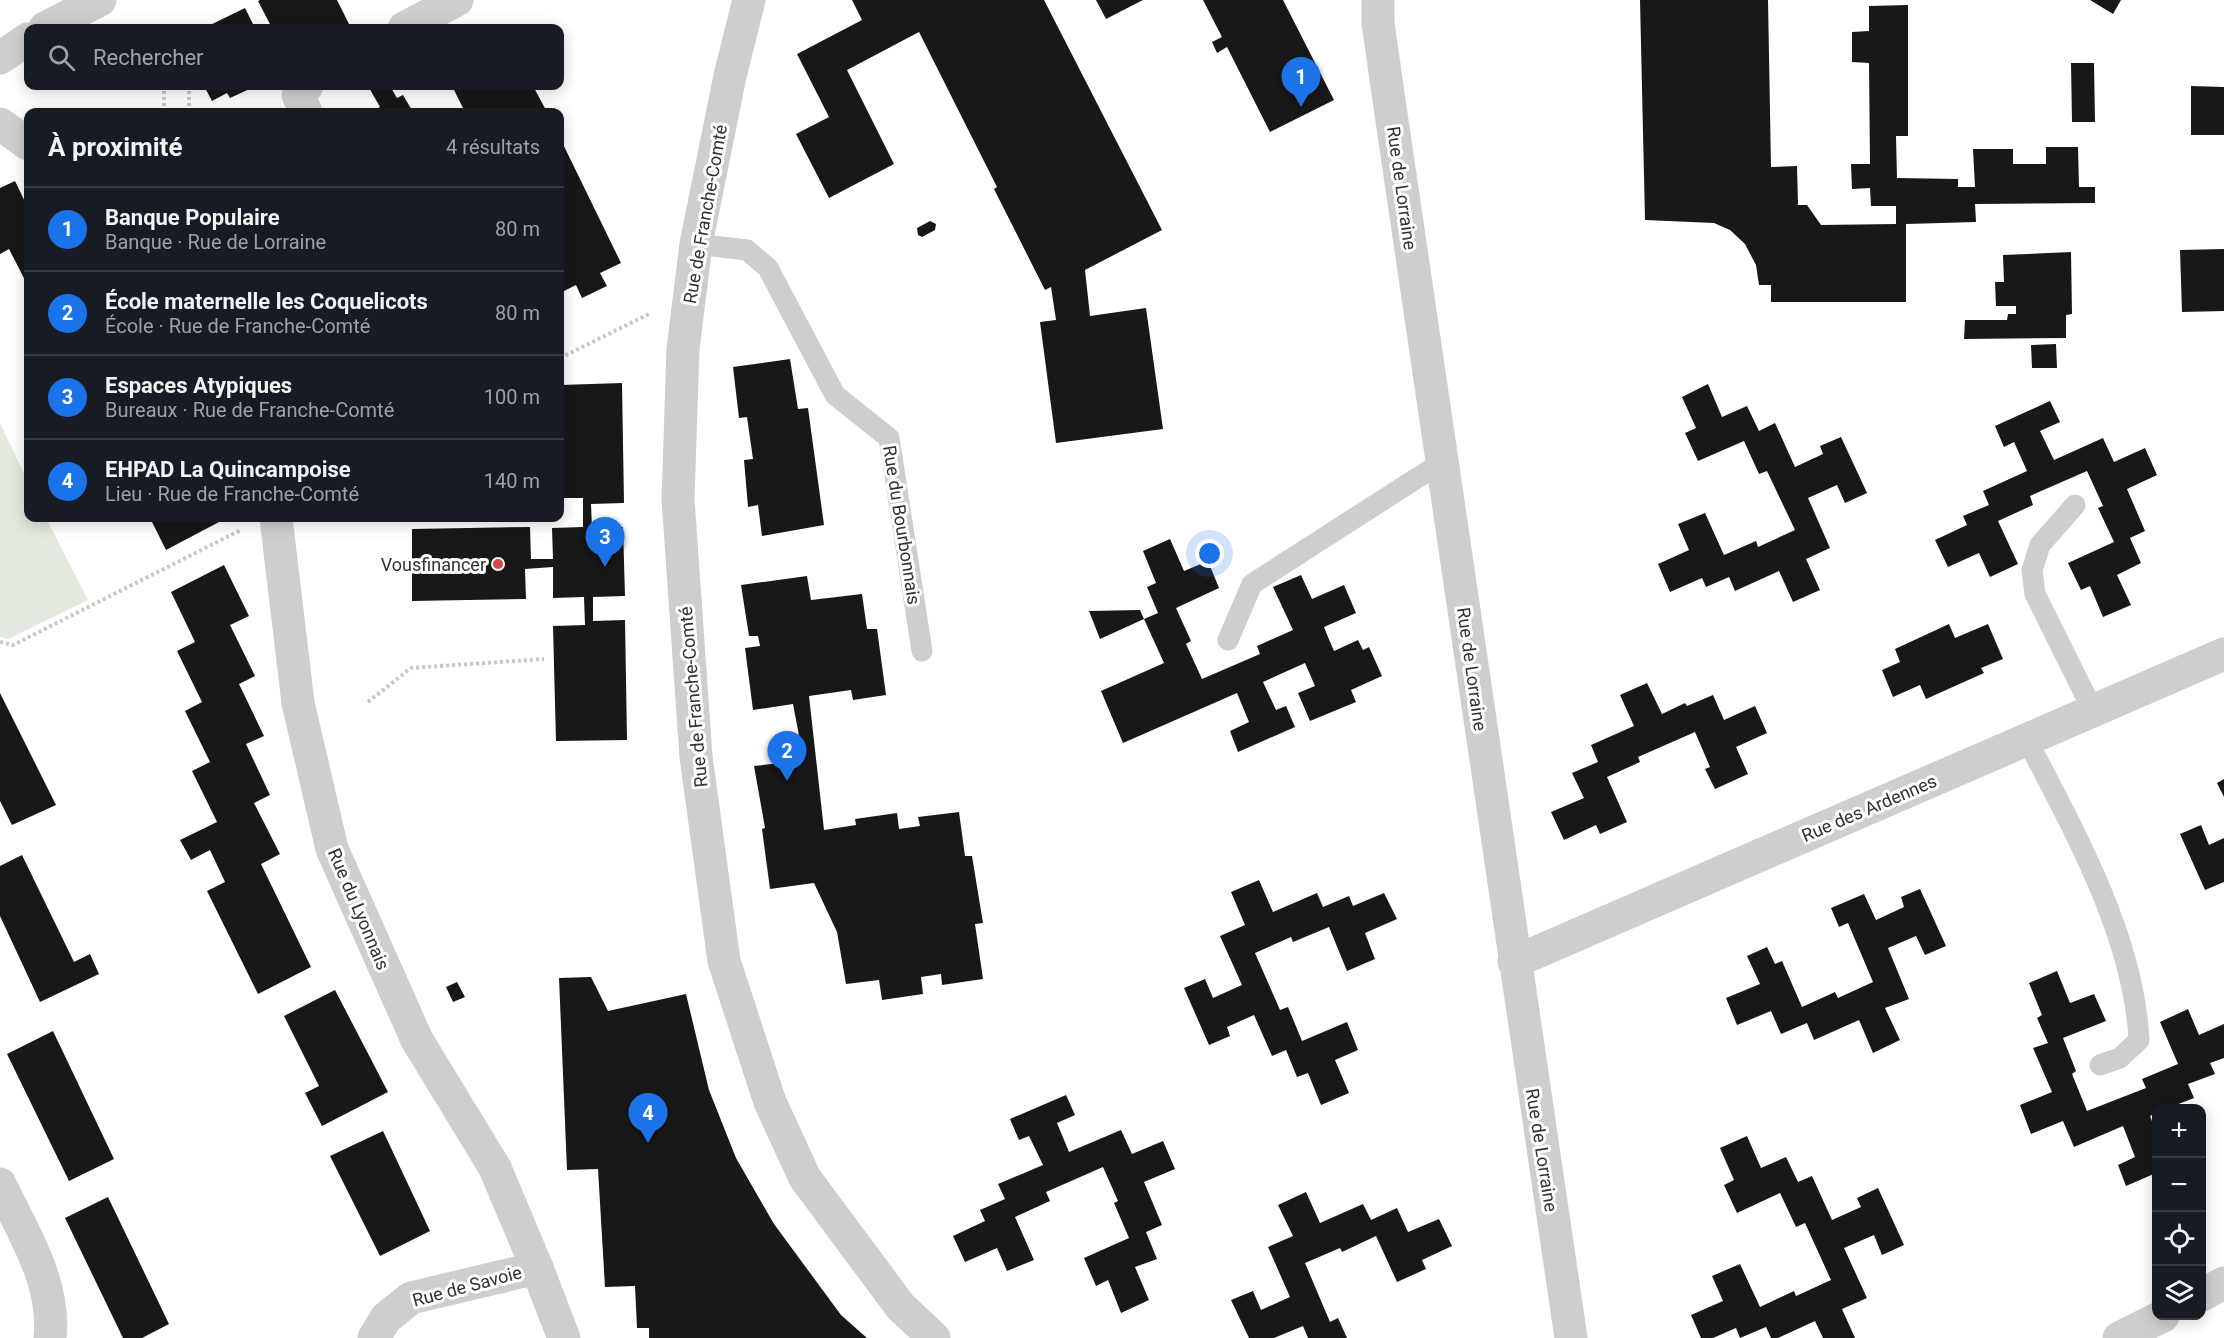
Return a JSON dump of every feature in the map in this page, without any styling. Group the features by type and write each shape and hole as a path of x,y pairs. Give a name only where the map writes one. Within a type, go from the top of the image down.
{"street":[{"path":"53,24 100,0"},
{"path":"412,24 457,0"},
{"name":"Rue de Franche-Comté","path":"748,0 729,76 696,244 682,349 678,499 694,731 724,961 770,1102 806,1178 900,1306 934,1338"},
{"name":"Rue de Lorraine","path":"1378,0 1378,23 1571,1338"},
{"path":"0,58 24,42"},
{"path":"303,90 298,95 304,108"},
{"path":"0,124 24,141"},
{"name":"Rue du Lyonnais","path":"276,522 298,703 332,849 417,1040 495,1168 537,1268"},
{"name":"Rue des Ardennes","path":"1514,962 2224,654"},
{"path":"0,1184 45,1280 52,1317 50,1338"},
{"name":"Rue de Savoie","path":"374,1338 386,1318 411,1298 537,1268 564,1338"},
{"path":"2206,1293 2224,1283"},
{"path":"2119,1338 2155,1320"}],"lane":[{"name":"Rue du Bourbonnais","path":"696,244 747,250 768,268 836,395 890,438 922,651"},
{"path":"1228,640 1252,584 1442,462"},
{"path":"2075,505 2040,545 2032,570 2035,594 2093,711"},
{"path":"2027,740 2063,808 2104,897 2138,1012 2139,1040 2120,1058 2100,1065"}],"path":[{"path":"164,90 164,108"},
{"path":"189,90 189,108"},
{"path":"564,356 690,294"},
{"path":"0,642 13,645 244,528"},
{"path":"368,702 411,668 544,659"}],"shaded area":[{"path":"0,423 24,474 24,522 48,522 88,600 8,639 0,637"}],"building":[{"path":"337,0 349,24 270,24 258,1"},
{"path":"852,0 1044,0 1162,230 1085,270 1090,316 1146,308 1163,429 1056,443 1040,322 1056,320 1051,287 1045,290 994,189 997,187 919,32 847,70 894,164 829,198 796,134 829,117 797,54 862,20"},
{"path":"1096,0 1143,0 1106,19"},
{"path":"1203,0 1283,0 1334,100 1270,132 1227,47 1217,53 1212,42 1222,37"},
{"path":"1640,0 1768,0 1771,167 1797,166 1798,205 1807,205 1821,225 1896,224 1896,206 1871,206 1870,188 1852,189 1851,164 1870,164 1869,63 1852,62 1852,32 1869,31 1869,6 1908,5 1908,136 1896,136 1897,178 1958,179 1958,187 1975,187 1973,149 2013,149 2013,164 2046,164 2046,147 2078,147 2079,187 2095,187 2095,203 1975,204 1976,222 1906,224 1906,302 1771,302 1771,285 1759,285 1756,265 1745,244 1730,230 1714,223 1645,220"},
{"path":"2090,0 2121,0 2113,14"},
{"path":"245,8 253,24 212,24"},
{"path":"2071,63 2094,63 2095,122 2072,122"},
{"path":"2191,86 2224,87 2224,135 2191,135"},
{"path":"206,90 247,90 230,98 227,93 212,101"},
{"path":"370,90 392,90 397,98 403,95 411,108 378,108 380,107"},
{"path":"454,90 535,90 545,108 463,108"},
{"path":"564,146 621,263 600,273 607,286 582,298 576,285 564,291"},
{"path":"15,181 24,200 24,278 9,249 0,254 0,188"},
{"path":"930,221 936,224 935,230 922,237 918,235 917,228"},
{"path":"2224,249 2224,311 2182,312 2180,250"},
{"path":"2071,252 2072,314 2066,315 2066,338 1964,339 1965,320 2007,320 2008,314 2016,314 2016,306 1996,306 1995,282 2004,282 2003,255"},
{"path":"2056,344 2057,368 2032,368 2031,345"},
{"path":"790,359 798,409 808,408 824,525 762,536 758,505 748,507 744,460 753,459 747,417 739,418 733,367"},
{"path":"622,383 624,503 591,504 592,528 623,527 625,596 593,597 593,621 625,620 627,740 556,741 553,626 585,625 584,597 553,598 553,567 525,569 526,599 412,601 412,529 530,527 531,559 553,559 552,528 583,527 583,498 564,498 564,385"},
{"path":"1708,384 1722,417 1747,406 1759,431 1775,423 1795,467 1823,454 1820,446 1841,437 1867,493 1845,503 1837,485 1808,498 1830,548 1806,559 1820,590 1793,602 1779,571 1735,591 1729,577 1706,587 1702,578 1670,592 1658,564 1689,550 1678,524 1705,513 1724,555 1756,541 1758,547 1795,530 1767,471 1759,474 1744,441 1698,461 1685,433 1696,428 1682,397"},
{"path":"2050,401 2060,422 2040,431 2054,460 2103,438 2114,462 2145,448 2157,475 2127,489 2145,531 2130,538 2141,563 2117,575 2131,605 2103,617 2090,586 2081,590 2068,563 2114,542 2098,508 2103,506 2087,471 2030,496 2033,505 1998,521 2018,564 1990,577 1979,553 1948,567 1935,540 1967,525 1963,516 1989,505 1983,491 2027,471 2014,442 2004,447 1995,426"},
{"path":"152,522 219,522 166,550"},
{"path":"1170,539 1184,571 1208,561 1219,588 1176,608 1191,641 1186,644 1202,679 1260,654 1257,646 1293,630 1273,587 1301,575 1312,599 1344,585 1356,613 1324,627 1328,637 1334,651 1358,640 1363,650 1369,647 1382,676 1351,690 1356,702 1310,721 1298,693 1315,686 1305,663 1263,682 1276,710 1286,706 1295,727 1238,752 1230,731 1249,722 1237,693 1123,743 1101,691 1164,663 1144,619 1158,613 1147,587 1156,583 1143,551"},
{"path":"224,565 249,616 230,625 255,676 239,684 264,736 246,744 270,795 254,803 280,854 261,864 311,967 258,994 207,891 225,882 210,850 191,860 180,840 217,822 192,771 210,762 185,711 202,702 177,651 195,642 171,592"},
{"path":"807,576 811,600 862,594 867,629 877,629 886,695 853,700 851,690 809,696 824,830 856,825 855,819 897,813 899,829 920,826 918,817 959,812 965,856 972,856 983,923 975,924 983,979 942,985 941,974 921,977 923,994 882,1000 879,980 846,984 837,932 814,883 770,889 762,829 765,828 754,766 799,761 800,741 793,704 753,710 745,648 760,646 758,636 749,636 741,585"},
{"path":"1140,610 1144,619 1100,639 1089,611"},
{"path":"1949,624 1955,638 1988,624 2003,659 1981,668 1984,673 1926,699 1920,685 1893,697 1882,670 1900,662 1895,649"},
{"path":"1647,683 1662,714 1685,703 1687,706 1713,695 1724,720 1755,706 1767,733 1736,747 1748,774 1715,789 1705,769 1710,767 1695,732 1638,757 1640,762 1607,777 1627,822 1600,834 1596,825 1564,840 1551,812 1584,798 1572,773 1598,762 1591,745 1634,726 1620,695"},
{"path":"0,693 56,805 12,825 0,801"},
{"path":"2224,779 2224,797 2217,783"},
{"path":"2201,825 2209,845 2224,838 2224,882 2205,890 2180,834"},
{"path":"22,855 74,962 90,954 99,974 40,1002 0,916 0,866"},
{"path":"1259,880 1273,912 1317,893 1323,907 1349,896 1353,906 1384,893 1397,919 1365,933 1375,959 1347,971 1329,927 1293,942 1291,937 1255,953 1280,1010 1288,1007 1302,1041 1347,1022 1358,1050 1335,1060 1349,1093 1321,1105 1308,1073 1297,1077 1286,1050 1272,1056 1254,1015 1227,1027 1230,1036 1209,1045 1184,988 1205,979 1213,998 1242,985 1220,936 1245,925 1231,892"},
{"path":"1920,889 1946,946 1925,955 1916,936 1888,948 1909,999 1885,1008 1900,1040 1873,1053 1859,1020 1814,1040 1807,1023 1781,1034 1771,1011 1737,1025 1726,998 1760,984 1747,956 1767,947 1775,964 1782,961 1802,1007 1835,992 1838,998 1873,982 1848,923 1839,927 1831,908 1864,894 1876,920 1904,907 1901,897"},
{"path":"2057,971 2070,1003 2094,994 2106,1021 2063,1038 2076,1071 2072,1074 2087,1111 2146,1088 2142,1079 2178,1064 2160,1022 2188,1009 2199,1035 2224,1024 2224,1058 2210,1063 2215,1074 2188,1084 2194,1098 2178,1104 2152,1104 2152,1115 2150,1116 2152,1121 2152,1175 2126,1186 2118,1165 2135,1157 2123,1126 2074,1147 2063,1121 2031,1134 2020,1105 2052,1092 2033,1048 2048,1043 2037,1018 2042,1015 2029,983"},
{"path":"591,977 608,1011 686,994 709,1090 736,1158 774,1224 841,1315 867,1338 649,1338 649,1328 637,1328 635,1286 605,1287 598,1169 567,1170 559,978"},
{"path":"457,982 465,997 453,1002 446,987"},
{"path":"335,990 388,1092 322,1126 305,1093 319,1086 284,1016"},
{"path":"53,1031 114,1159 69,1181 7,1054"},
{"path":"1066,1095 1075,1115 1057,1123 1069,1152 1121,1130 1132,1154 1163,1141 1175,1169 1144,1182 1162,1225 1146,1232 1157,1259 1135,1267 1149,1300 1121,1313 1108,1280 1096,1286 1084,1258 1129,1238 1114,1203 1118,1201 1103,1167 1046,1192 1050,1201 1015,1217 1034,1260 1007,1271 997,1248 965,1262 953,1236 985,1221 980,1210 1005,1199 998,1184 1043,1165 1029,1136 1019,1140 1010,1119"},
{"path":"383,1131 430,1231 380,1256 330,1156"},
{"path":"1747,1136 1761,1168 1786,1157 1798,1182 1812,1176 1832,1220 1861,1207 1857,1198 1878,1188 1904,1245 1882,1255 1874,1235 1844,1248 1867,1298 1842,1309 1855,1338 1823,1338 1815,1321 1778,1338 1771,1338 1766,1327 1740,1338 1736,1328 1713,1338 1701,1338 1691,1315 1723,1301 1712,1276 1740,1264 1760,1307 1794,1291 1796,1296 1831,1280 1805,1223 1796,1227 1780,1193 1737,1213 1724,1185 1734,1180 1720,1148"},
{"path":"1306,1192 1320,1223 1363,1204 1371,1220 1397,1208 1408,1232 1439,1219 1452,1246 1422,1260 1426,1269 1397,1282 1376,1236 1342,1252 1340,1248 1305,1263 1330,1322 1338,1318 1347,1338 1308,1338 1303,1326 1274,1338 1249,1338 1231,1300 1253,1291 1261,1310 1290,1297 1268,1247 1293,1236 1278,1205"},
{"path":"108,1197 169,1324 142,1338 123,1338 65,1218"}],"place":[{"name":"Banque Populaire","path":"1301,107"},
{"name":"Vousfinancer","path":"498,564"},
{"name":"Espaces Atypiques","path":"605,567"},
{"name":"École maternelle les Coquelicots","path":"787,781"},
{"name":"EHPAD La Quincampoise","path":"648,1143"}]}
